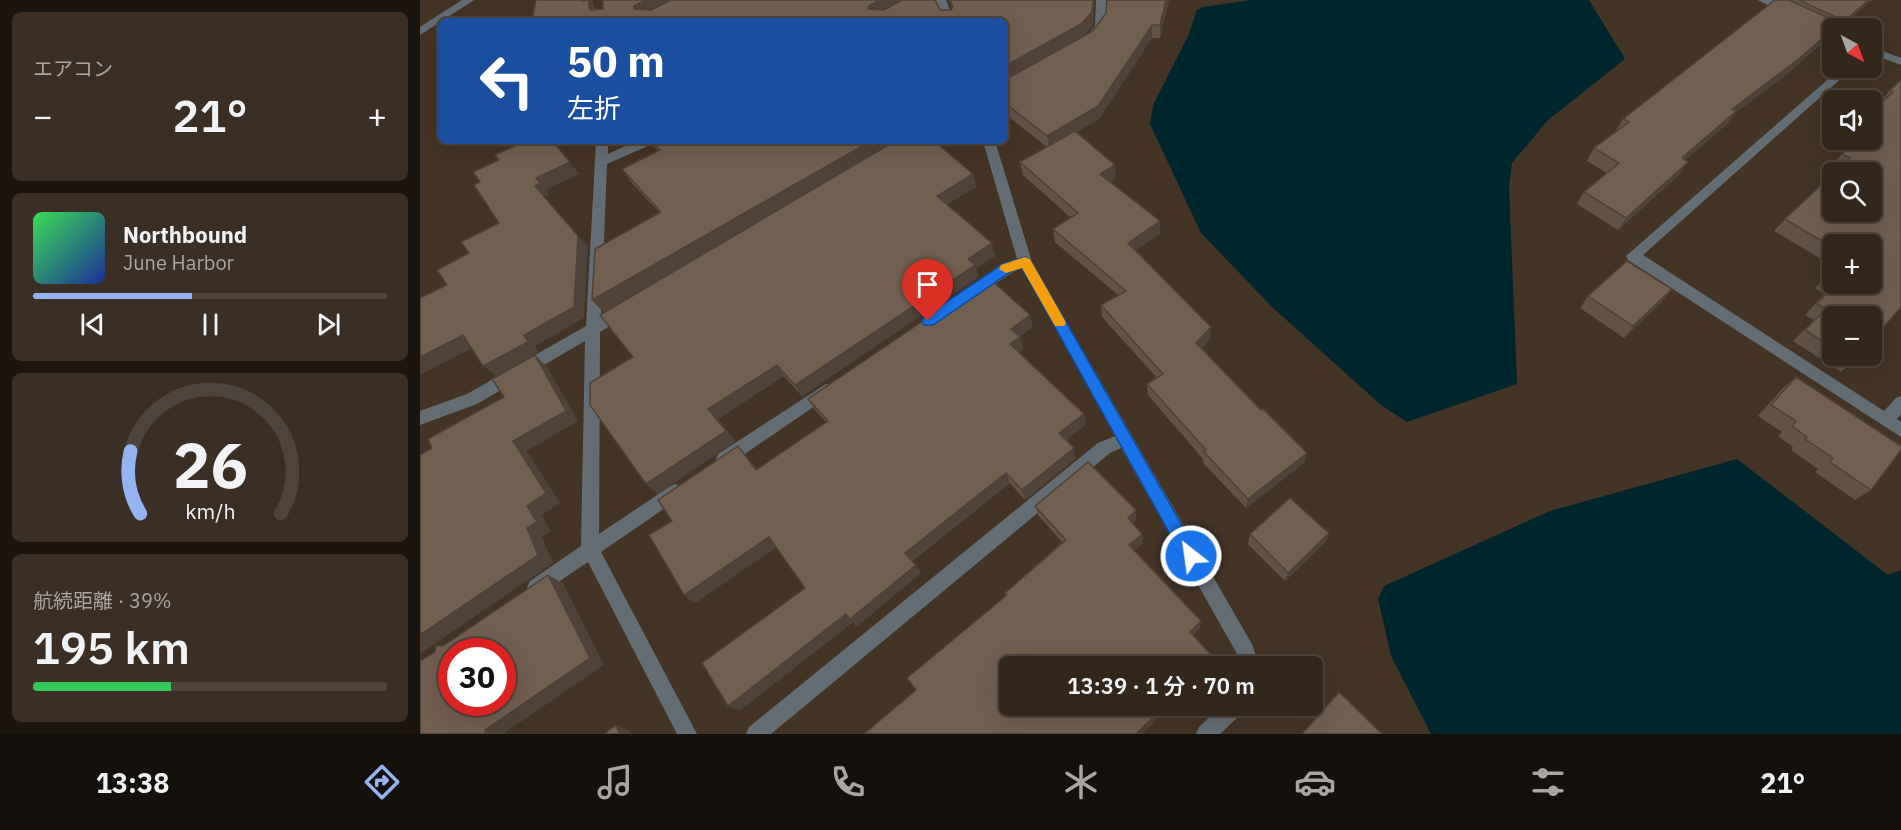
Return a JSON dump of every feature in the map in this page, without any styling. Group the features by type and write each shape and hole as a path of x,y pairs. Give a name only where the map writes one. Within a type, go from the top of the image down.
{"street":[{"path":"441,18 469,0"},
{"path":"941,0 948,18"},
{"path":"1077,47 1088,41 1100,26 1101,0"},
{"path":"1763,0 1793,14"},
{"path":"420,32 438,20"},
{"path":"1882,54 1901,62"},
{"path":"1836,78 1633,256 1901,430"},
{"path":"602,144 593,328 590,549 687,734"},
{"path":"601,162 641,144"},
{"path":"990,144 1025,262 1246,656"},
{"path":"958,301 1008,267 1025,262"},
{"path":"420,418 472,399 541,361 634,304"},
{"path":"710,469 839,381"},
{"path":"1886,420 1901,403"},
{"path":"756,734 1104,448 1124,439"},
{"path":"524,595 690,482"},
{"path":"1206,734 1225,716"}],"water":[{"path":"1251,0 1589,0 1625,59 1548,120 1512,163 1509,186 1517,384 1407,422 1381,405 1273,308 1201,233 1150,124 1153,105 1188,36 1197,10 1203,7"},
{"path":"1737,459 1888,575 1901,570 1901,734 1431,734 1391,656 1378,599 1384,586 1550,511"}],"building":[{"path":"536,0 589,0 591,10 603,9 603,0 646,0 634,6 634,9 651,10 671,0 879,0 868,9 884,10 902,0 935,0 940,10 951,10 953,7 950,0 1093,0 1092,12 1081,24 1008,64 1008,18 533,18"},
{"path":"1107,0 1166,0 1160,25 1152,25 1098,106 1047,136 1008,105 1008,78 1093,31 1106,13"},
{"path":"1775,0 1789,0 1829,18 1822,18 1822,39 1732,109 1736,111 1682,158 1688,162 1626,218 1584,192 1619,163 1594,148 1629,122 1623,119"},
{"path":"1799,0 1869,0 1848,18 1838,18"},
{"path":"1901,80 1901,307 1882,329 1882,306 1822,307 1817,304 1826,294 1882,294 1882,234 1822,234 1822,241 1785,219 1822,184 1822,222 1882,222 1882,162 1846,162 1850,158 1842,154 1847,150 1882,150 1882,102 1893,92 1890,90"},
{"path":"1075,131 1115,165 1100,174 1160,221 1128,243 1211,327 1196,343 1261,410 1263,409 1307,453 1248,499 1204,452 1206,450 1147,384 1163,374 1101,305 1126,291 1053,229 1078,213 1020,162"},
{"path":"519,144 555,144 570,162 536,178 540,183 535,186 578,236 574,307 524,335 528,342 483,366 463,335 420,357 420,298 447,285 437,270 469,253 461,242 499,223 474,185 480,182 473,172 499,160 495,155"},
{"path":"655,144 866,144 592,300 595,249 661,212 622,169 660,150"},
{"path":"890,144 938,144 973,174 937,196 992,243 968,259 975,265 795,385 777,365 708,409 726,431 646,484 590,405 590,383 633,357 600,315"},
{"path":"1627,261 1672,289 1633,326 1588,296"},
{"path":"988,277 1030,315 1011,329 1020,337 1010,344 1084,414 1059,433 1074,448 1022,490 1006,473 905,553 916,565 850,619 846,614 728,706 702,663 805,588 769,537 684,595 649,535 672,521 658,500 738,446 756,470 828,421 808,399"},
{"path":"1822,313 1822,341 1805,330"},
{"path":"535,355 566,411 513,441 546,493 527,506 537,522 527,528 538,555 420,635 420,455 432,448 428,439 504,397 492,379"},
{"path":"1796,377 1901,446 1901,450 1871,490 1830,462 1833,458 1805,439 1807,437 1792,426 1796,421 1771,405"},
{"path":"1088,462 1136,510 1128,518 1142,534 1129,545 1201,621 1190,632 1212,656 999,656 999,716 1155,716 1136,734 864,734 916,690 907,678 1007,595 1005,593 1066,540 1035,506"},
{"path":"1290,498 1329,533 1288,573 1250,534"},
{"path":"548,575 590,658 516,709 516,638 455,638"},
{"path":"438,646 438,716 505,716 485,730 486,734 420,734 420,661 435,652"},
{"path":"1339,692 1382,734 1302,734 1318,716 1323,716 1323,710"},
{"path":"616,725 620,734 604,734"}],"slow traffic":[{"path":"1006,269 1025,262 1059,323"}],"route":[{"path":"928,321 1008,267 1025,262 1191,556"}]}
